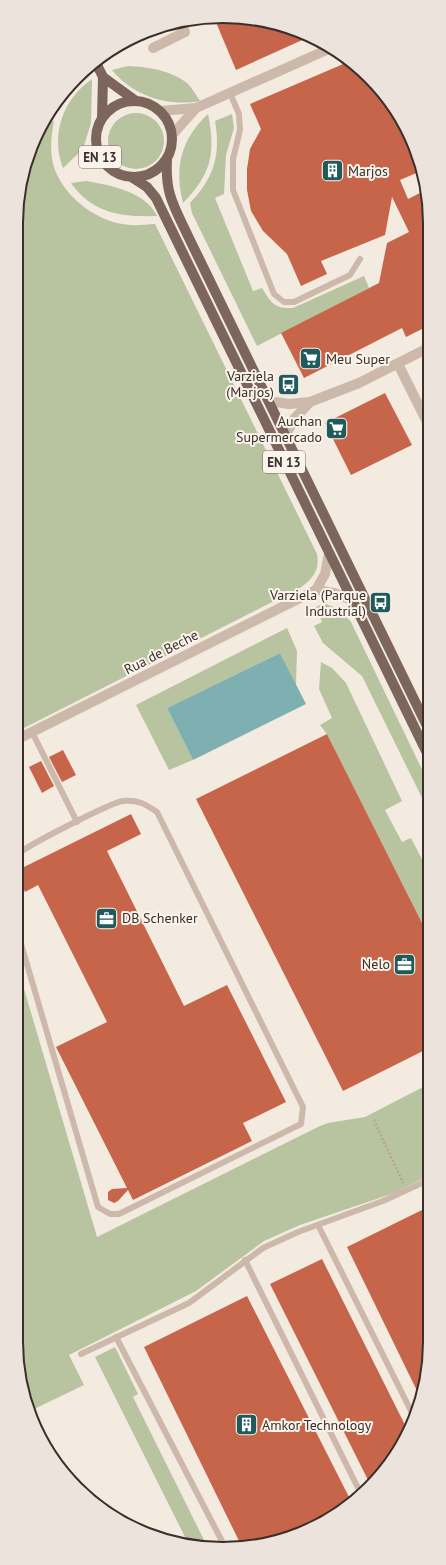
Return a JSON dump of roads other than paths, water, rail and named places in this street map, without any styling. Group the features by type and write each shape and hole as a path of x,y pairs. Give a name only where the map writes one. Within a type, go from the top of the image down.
{"main road":[{"name":"EN 13","path":"98,67 103,77 136,101"},
{"name":"EN 13","path":"102,118 103,77"},
{"name":"EN 13","path":"160,111 153,105 136,101 123,102 111,109 102,118 96,131 96,144 100,157 108,168 120,175 133,178 147,187 156,198 423,745"},
{"path":"160,111 169,121 173,134"},
{"name":"EN 13","path":"173,134 172,148 167,160 166,177 168,193 423,718"},
{"name":"EN 13","path":"133,178 152,174 167,160"},
{"path":"212,313 258,393 269,402"}],"street":[{"path":"152,48 185,32 183,27"},
{"path":"160,111 196,108 324,51"},
{"path":"173,134 196,108"},
{"path":"269,402 289,404 310,402 359,383 423,351"},
{"path":"398,364 423,414"},
{"path":"285,436 295,418 310,402"},
{"path":"330,554 325,574 316,590 334,593 352,600"},
{"name":"Rua de Beche","path":"23,736 316,590"}],"lane":[{"path":"230,93 239,114 240,130 233,159 232,190 274,294 284,302 294,302 350,275 360,260"},
{"path":"32,732 76,822"},
{"path":"23,851 76,822 121,801 142,802 157,812 304,1107 301,1124 119,1214 110,1214 98,1207 23,951"},
{"path":"81,1354 189,1302 245,1260 282,1238 376,1204 423,1182"},
{"path":"318,1225 411,1410"},
{"path":"245,1260 358,1489"},
{"path":"116,1337 222,1542"}],"water":[{"path":"280,653 306,704 193,760 167,708"}],"place":[{"name":"Marjos","path":"333,171"},
{"name":"Meu Super","path":"311,359"},
{"name":"Varziela (Marjos)","path":"289,384"},
{"name":"Auchan Supermercado","path":"337,429"},
{"name":"Varziela (Parque Industrial)","path":"381,603"},
{"name":"DB Schenker","path":"106,918"},
{"name":"Nelo","path":"405,964"},
{"name":"Amkor Technology","path":"247,1425"}]}
